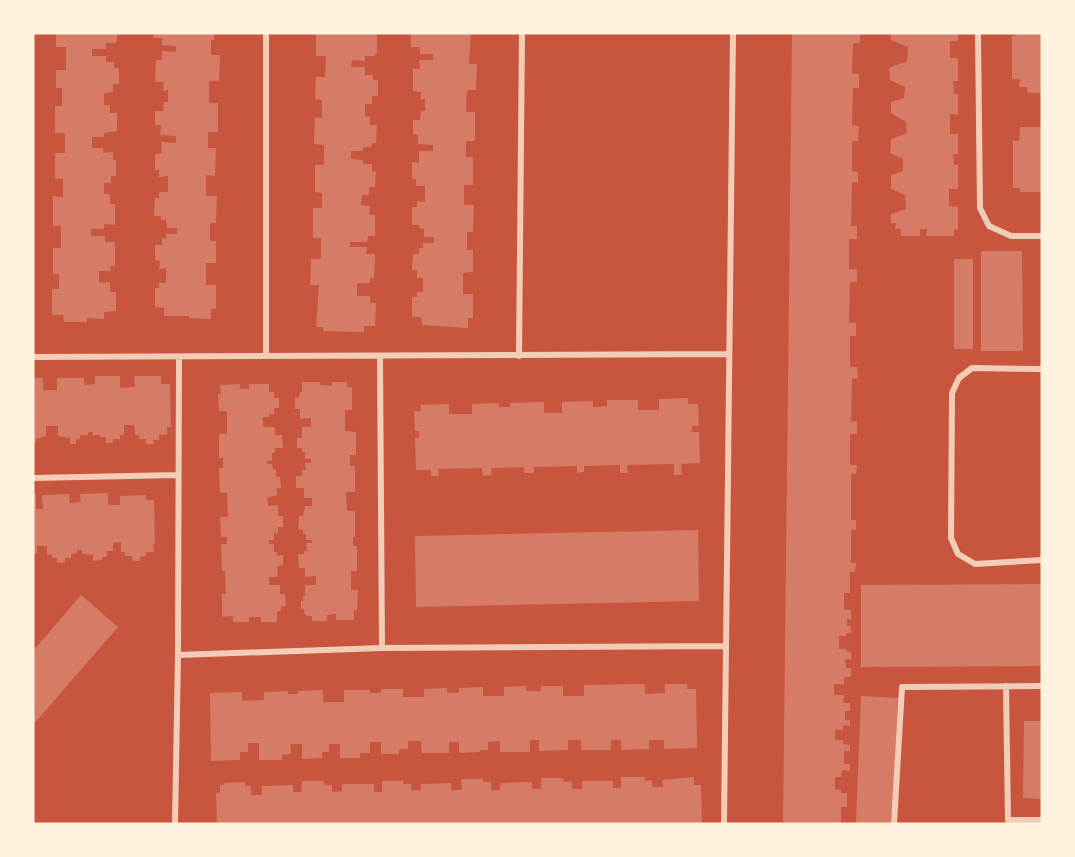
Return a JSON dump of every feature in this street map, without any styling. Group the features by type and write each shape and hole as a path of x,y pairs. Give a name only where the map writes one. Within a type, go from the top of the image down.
{"street":[{"path":"266,33 266,356"},
{"path":"519,356 522,33"},
{"path":"724,824 733,33"},
{"path":"978,33 980,208 989,226 1003,233 1011,236 1042,236"},
{"path":"33,357 729,354"},
{"path":"380,356 382,648"},
{"path":"175,824 179,357"},
{"path":"1042,369 972,368 959,378 952,393 951,538 958,554 975,564 1042,560"},
{"path":"33,478 178,475"},
{"path":"178,655 382,648 726,646"},
{"path":"1006,686 1008,822 1042,820"},
{"path":"894,824 902,687 1042,686"}],"building":[{"path":"56,33 118,33 116,43 106,43 106,49 92,49 92,56 106,56 106,62 114,62 114,68 119,68 119,84 113,84 113,92 104,93 104,105 110,105 110,113 117,113 117,131 104,133 104,137 92,137 92,148 103,148 103,153 113,152 113,160 116,160 116,176 111,176 111,183 104,183 104,194 110,194 110,204 115,204 115,225 104,224 104,229 91,229 91,236 105,236 105,242 115,242 115,266 110,266 111,271 99,271 99,283 110,282 110,292 116,292 116,311 104,312 104,319 87,318 87,322 64,322 63,315 52,315 52,289 59,289 59,274 53,274 53,248 61,248 61,226 53,226 53,196 63,197 63,179 55,179 55,153 65,153 65,133 55,133 55,106 62,106 62,88 56,88 56,70 66,70 66,47 56,47"},
{"path":"154,33 214,33 214,40 211,40 211,55 220,55 219,81 209,81 209,103 218,103 218,132 208,132 208,148 216,148 215,176 206,175 206,196 217,196 216,223 210,223 210,241 216,241 216,263 206,263 206,285 216,285 216,309 211,309 211,319 164,316 164,308 155,307 155,288 159,288 159,283 166,283 166,268 159,269 160,261 155,260 155,245 162,245 162,238 166,239 166,234 177,234 177,228 167,228 166,219 161,220 161,216 154,216 155,198 159,198 159,192 168,192 168,176 159,177 159,170 155,170 155,154 162,153 161,142 176,143 176,136 160,135 161,125 155,125 155,111 163,111 164,102 168,102 168,90 163,91 164,82 155,82 156,60 162,60 162,51 176,52 176,46 162,45 162,38 153,38"},
{"path":"316,33 377,34 375,56 365,56 365,61 352,60 351,67 365,67 365,75 373,75 373,80 378,80 378,96 372,96 372,104 365,104 365,116 370,117 370,125 377,125 376,143 372,143 371,147 363,147 363,151 351,151 351,159 363,160 363,164 372,164 372,172 376,171 375,187 369,187 369,195 362,195 361,205 370,206 369,215 375,215 375,236 368,236 367,242 350,242 350,247 367,247 366,254 375,254 374,278 370,278 370,283 357,283 357,296 370,296 370,303 376,303 375,326 364,326 364,332 323,331 323,327 316,327 319,285 310,285 311,259 321,259 321,238 313,238 313,208 322,208 322,193 315,192 315,165 324,165 324,145 314,144 315,117 322,118 322,100 315,99 316,77 325,77 326,56 316,56"},
{"path":"411,33 471,33 469,64 477,64 476,90 467,90 466,112 475,112 475,141 466,141 466,157 473,157 473,185 464,185 464,205 474,205 473,232 467,232 467,250 473,250 473,272 463,273 463,294 473,294 473,318 468,318 468,328 422,325 421,317 412,317 412,297 417,297 417,292 423,292 423,278 417,278 417,270 412,270 413,254 419,254 419,248 423,248 423,243 434,243 434,237 424,237 424,229 419,228 419,225 412,225 412,207 417,207 417,201 425,202 425,186 416,186 416,179 412,179 412,162 419,163 419,151 433,151 433,145 418,144 418,135 413,134 413,120 420,120 421,111 425,111 425,99 421,99 421,92 413,91 413,69 420,69 419,60 433,60 433,54 420,54 420,47 411,47"},
{"path":"792,33 860,33 860,43 853,43 852,73 859,74 859,88 853,88 852,125 859,126 858,141 852,141 852,171 858,172 858,182 852,183 851,226 857,226 857,239 849,239 849,269 857,269 857,282 850,282 849,323 856,323 856,336 850,336 850,367 857,367 858,378 852,379 851,422 857,421 857,434 850,434 850,465 857,465 856,474 851,474 851,520 856,520 856,530 851,530 851,563 856,563 855,572 850,572 850,593 844,593 844,609 851,610 851,619 847,619 847,626 851,626 851,633 839,636 839,649 851,652 851,659 845,659 846,668 851,668 851,677 844,677 844,685 834,684 834,695 844,695 843,703 850,703 850,711 845,711 845,720 850,720 850,726 843,725 843,730 835,730 835,740 843,740 843,744 850,745 850,751 844,751 844,764 850,764 850,771 842,770 841,777 835,777 835,789 841,790 841,793 847,793 847,807 841,807 841,822 834,824 783,824"},
{"path":"891,33 958,33 958,41 950,41 950,58 958,58 958,81 953,81 954,94 958,94 958,115 950,114 950,134 958,134 958,154 953,154 954,165 958,165 958,189 949,189 949,206 958,207 958,230 954,229 954,236 926,236 927,229 920,229 920,236 901,236 901,229 895,229 896,223 891,223 891,214 906,209 905,195 891,189 891,175 903,171 903,159 890,153 891,139 907,133 906,122 891,113 891,102 904,98 905,87 890,80 889,68 907,61 908,47 891,40"},
{"path":"1015,33 1042,33 1042,93 1028,93 1027,87 1019,87 1020,79 1012,79 1012,36 1015,36"},
{"path":"1020,127 1042,127 1042,192 1020,192 1020,188 1013,188 1013,141 1019,141"},
{"path":"981,251 1022,251 1023,351 981,351"},
{"path":"954,259 973,259 973,349 954,349"},
{"path":"95,376 120,376 120,388 135,387 134,376 161,376 161,384 170,384 171,427 167,427 167,435 159,435 159,440 153,440 154,444 146,444 146,439 139,439 139,435 135,435 134,425 124,425 124,435 120,435 120,439 113,439 113,443 106,443 106,437 88,432 88,435 80,435 80,439 76,439 76,444 70,444 70,438 58,436 58,426 46,426 46,436 36,439 36,443 33,443 33,378 43,378 43,390 57,390 57,378 84,378 84,385 95,384"},
{"path":"302,382 320,382 320,385 332,386 332,382 347,382 347,387 352,387 352,410 345,410 345,431 356,432 356,455 350,455 350,466 355,466 355,492 346,492 347,511 355,511 353,546 357,546 357,571 351,571 351,590 358,590 354,620 336,620 336,614 327,615 327,621 312,621 312,616 306,616 304,609 301,609 301,601 305,596 305,585 316,585 316,576 305,577 305,568 299,568 298,554 304,554 304,551 307,551 306,543 312,543 312,540 306,540 303,530 298,529 299,516 303,516 305,506 312,506 312,498 304,498 304,488 296,488 296,476 302,476 302,470 306,470 305,463 311,463 311,459 305,459 305,452 302,452 302,448 297,448 297,438 302,438 302,427 311,427 311,418 300,419 300,409 295,409 295,397 299,398 302,392"},
{"path":"240,384 240,389 249,389 249,384 269,384 269,392 274,392 274,398 279,398 279,408 274,408 274,414 263,417 263,427 275,427 275,435 282,435 283,448 275,448 272,461 267,461 267,464 272,464 273,470 276,469 276,477 280,477 281,488 277,488 277,495 267,498 268,506 278,505 278,516 283,516 283,527 278,527 278,533 274,533 274,540 269,540 269,544 274,544 274,552 277,552 277,556 283,555 283,565 277,566 278,577 269,577 269,585 280,585 280,594 285,594 286,606 281,606 281,611 277,611 277,622 261,622 261,617 249,617 249,622 233,622 233,616 222,617 222,594 226,594 221,544 227,544 227,537 221,537 220,517 228,517 227,493 220,493 219,468 223,468 223,458 219,458 219,434 227,434 227,411 219,411 218,394 221,394 220,385"},
{"path":"688,398 688,404 698,404 699,426 692,426 692,432 699,432 700,463 681,464 682,475 674,475 674,464 627,465 628,473 620,473 620,465 584,466 584,472 577,473 577,466 534,467 534,473 524,473 524,467 491,468 492,475 483,476 482,468 438,469 439,476 431,476 431,470 416,470 415,438 419,438 419,431 415,431 414,411 421,411 421,405 449,404 449,414 472,414 472,404 499,403 499,407 510,407 510,403 544,402 544,413 562,413 562,402 593,401 593,407 607,406 607,400 638,400 638,410 659,410 659,399"},
{"path":"108,493 108,505 120,505 120,496 146,495 146,500 154,500 154,552 146,552 146,556 140,557 140,561 133,561 132,556 125,556 125,552 121,552 121,542 113,543 113,551 107,551 107,557 102,557 102,560 93,561 93,555 82,554 82,550 77,550 77,553 71,554 71,558 65,558 65,563 57,563 57,558 52,558 52,554 47,555 47,546 37,546 37,554 33,554 33,494 36,494 36,509 43,509 42,495 69,494 70,503 81,502 80,494"},
{"path":"698,530 699,601 416,607 415,536"},
{"path":"1042,584 1042,666 861,667 861,585"},
{"path":"81,595 118,627 33,725 33,651"},
{"path":"645,684 645,694 665,693 665,684 687,684 687,689 696,689 697,748 664,749 664,740 649,740 649,749 621,750 621,740 611,740 611,750 581,750 581,740 568,740 568,750 539,751 539,740 530,740 530,752 500,752 500,741 488,742 488,750 480,750 480,752 459,753 459,742 449,742 449,753 422,753 421,741 408,741 408,749 399,749 399,754 381,754 381,742 370,742 370,753 360,753 360,758 340,758 340,744 329,744 329,752 322,752 322,758 302,759 302,744 290,744 291,754 282,755 282,760 259,760 259,743 248,743 248,752 240,752 240,760 211,761 210,693 242,692 242,701 264,700 264,692 288,691 288,694 298,694 298,691 323,690 323,702 344,702 344,690 370,690 370,693 381,693 381,689 403,689 403,697 424,697 424,689 447,688 447,693 459,693 459,688 483,687 483,696 504,696 504,687 526,686 526,691 541,691 541,686 563,686 563,696 584,696 584,685"},
{"path":"861,696 898,698 892,824 856,824"},
{"path":"1024,721 1042,721 1042,799 1023,798"},
{"path":"621,777 645,777 645,781 652,780 652,787 663,787 662,780 694,777 694,785 701,785 702,824 217,824 216,793 220,793 220,785 224,783 245,782 245,786 251,786 251,795 262,795 262,786 293,785 293,792 301,792 302,781 324,781 324,785 332,785 332,792 342,791 342,784 374,784 374,792 382,792 382,781 403,781 403,784 411,784 411,790 421,790 421,784 451,783 451,790 462,790 461,779 483,779 483,782 491,782 491,790 500,790 500,783 532,782 532,789 541,789 541,778 563,778 564,782 572,781 572,789 582,789 582,781 613,781 613,788 621,788"}]}
